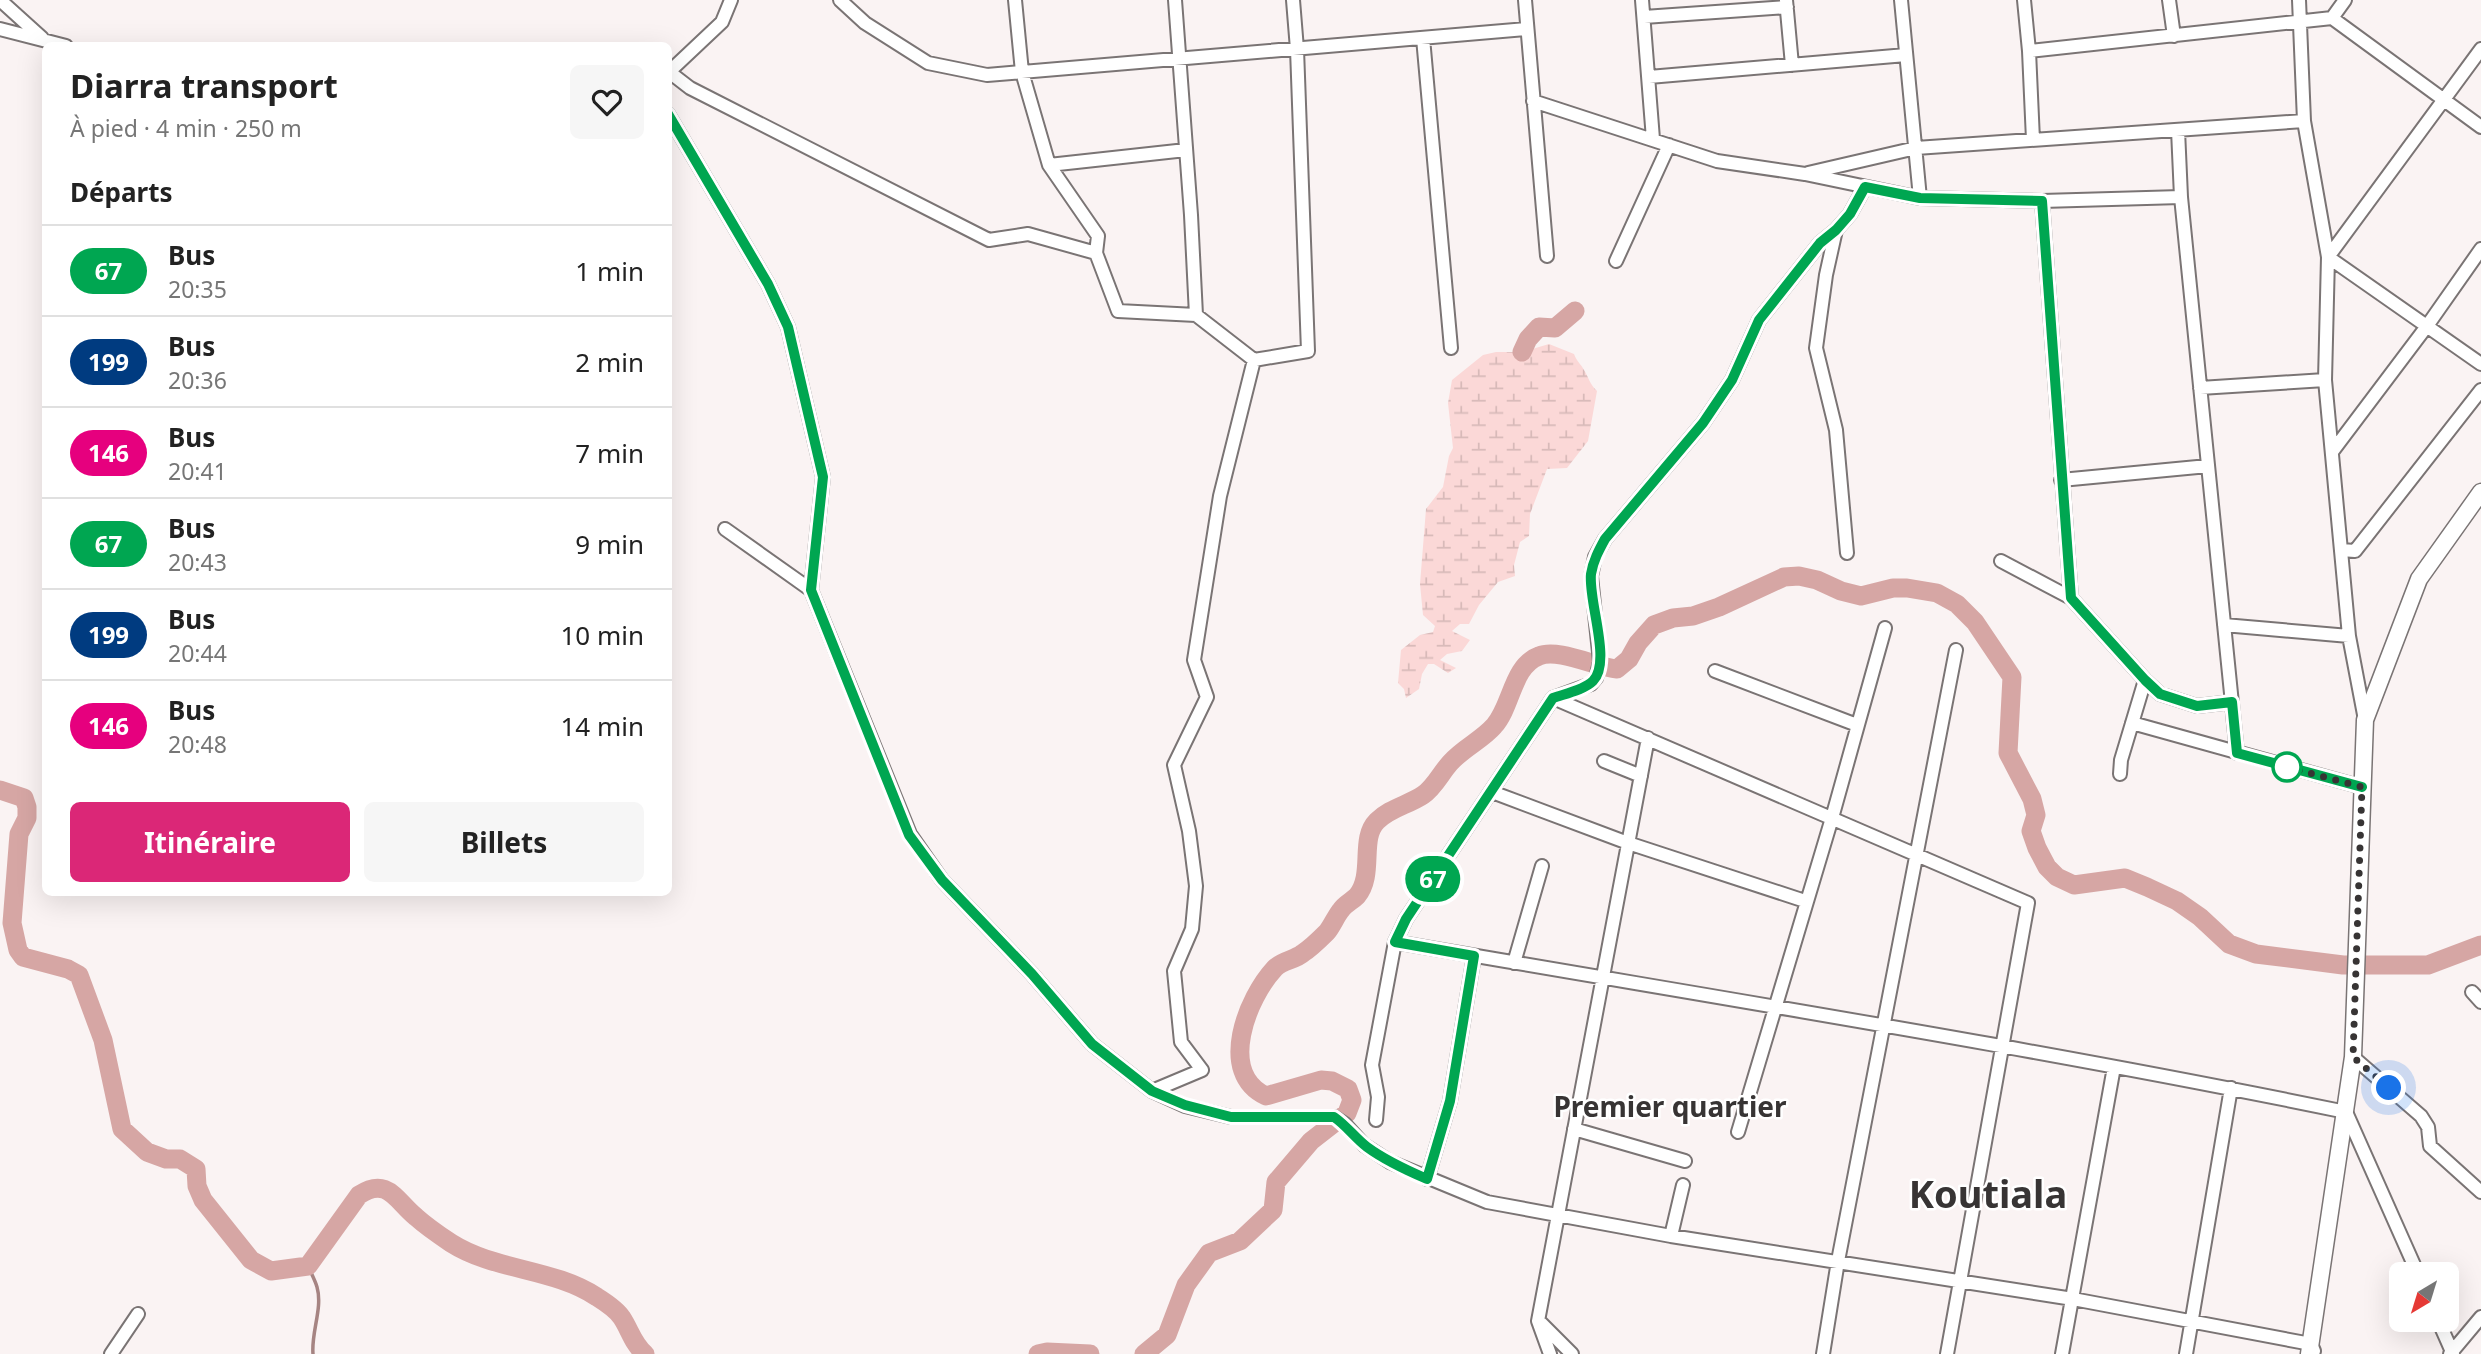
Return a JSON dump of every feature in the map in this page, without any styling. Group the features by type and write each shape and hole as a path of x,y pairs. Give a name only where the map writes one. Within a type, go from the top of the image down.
{"main road":[{"path":"2312,1351 2353,1057 2365,720 2419,579 2481,492"}],"street":[{"path":"0,0 44,40"},
{"path":"672,70 722,22 731,0"},
{"path":"840,0 864,23 928,63 986,75 1527,29"},
{"path":"1015,0 1022,72 1049,165 1098,236 1096,253 1118,311 1196,315 1254,360 1308,351 1293,0"},
{"path":"1175,0 1196,315"},
{"path":"1525,0 1547,256"},
{"path":"1642,0 1653,139"},
{"path":"1902,0 1920,198"},
{"path":"2024,0 2033,140"},
{"path":"2169,0 2174,36"},
{"path":"2299,0 2304,121 2328,257 2325,380 2349,636 2365,720"},
{"path":"2332,18 2345,0"},
{"path":"1644,17 1786,3 1792,65"},
{"path":"2029,51 2332,18 2481,127"},
{"path":"0,29 51,42"},
{"path":"1423,38 1451,348"},
{"path":"2328,257 2481,49"},
{"path":"1649,77 1906,55"},
{"path":"672,75 690,88 989,240 1028,234 1096,253"},
{"path":"1533,101 1717,161 1805,174 1920,198 2042,201 2181,197"},
{"path":"672,121 768,284 788,327 823,477 811,590 909,835 942,880 1032,974 1092,1044 1152,1091 1185,1105 1231,1117 1340,1121 1364,1145 1390,1162 1487,1202 1671,1236 2073,1299 2192,1321 2312,1351"},
{"path":"1805,174 1916,148 2304,121"},
{"path":"2178,130 2181,197 2237,753"},
{"path":"1616,261 1669,145"},
{"path":"1049,165 1186,150"},
{"path":"1376,1120 1378,1097 1372,1065 1395,942 1406,919 1553,698 1591,684 1596,678 1600,662 1591,576 1600,548 1621,519 1703,423 1732,380 1759,320 1820,243 1850,214 1865,187"},
{"path":"2042,201 2071,598"},
{"path":"1836,230 1816,348 1836,430 1847,553"},
{"path":"2332,452 2481,249"},
{"path":"2328,257 2481,364"},
{"path":"1152,1091 1202,1070 1181,1042 1175,983 1174,971 1192,929 1196,886 1189,831 1174,765 1207,697 1194,660 1220,496 1254,360"},
{"path":"2200,388 2325,380"},
{"path":"2341,550 2355,551 2481,390"},
{"path":"2061,480 2208,466"},
{"path":"725,529 811,590"},
{"path":"2001,561 2071,598 2160,694 2197,706 2232,702"},
{"path":"2224,625 2349,636"},
{"path":"1738,1132 1832,818 1885,628"},
{"path":"1823,1354 1882,1026 1918,855 1956,650"},
{"path":"1715,671 1857,725"},
{"path":"2120,774 2145,680"},
{"path":"1553,698 2028,902 1947,1354"},
{"path":"2132,723 2362,787"},
{"path":"1550,1354 1538,1321 1648,738"},
{"path":"1604,761 1640,776"},
{"path":"1492,792 1628,843 1805,901"},
{"path":"1514,962 1542,866"},
{"path":"1395,942 2003,1047 2231,1088 2346,1112 2413,1262"},
{"path":"1427,1179 1450,1101 1474,956"},
{"path":"2353,1057 2421,1116 2428,1127 2430,1146 2481,1192"},
{"path":"2062,1354 2114,1067"},
{"path":"2186,1354 2231,1088"},
{"path":"1574,1129 1685,1161"},
{"path":"1671,1236 1683,1185"},
{"path":"111,1354 138,1314"},
{"path":"2443,1332 2451,1353 2481,1317"},
{"path":"1538,1321 1572,1354"}],"green space":[{"path":"1549,344 1574,354 1597,391 1588,441 1567,468 1547,469 1530,514 1529,536 1520,542 1514,565 1515,576 1498,582 1479,605 1469,624 1460,624 1452,631 1470,640 1462,651 1447,654 1440,660 1456,668 1448,673 1434,664 1428,664 1422,674 1419,689 1406,698 1404,689 1398,683 1401,650 1420,635 1433,632 1435,626 1423,615 1420,584 1426,509 1443,487 1453,448 1448,403 1452,380 1483,355 1522,352"}],"waterway":[{"path":"1522,352 1528,339 1539,327 1555,328 1575,311"},
{"path":"1144,1354 1167,1335 1186,1285 1209,1253 1240,1241 1273,1210 1276,1182 1311,1141 1347,1113 1352,1100 1348,1089 1332,1081 1321,1080 1266,1096 1251,1085 1243,1071 1240,1053 1247,1016 1265,981 1275,968 1312,946 1327,932 1343,908 1357,896 1365,878 1369,837 1377,821 1427,792 1455,758 1494,726 1518,677 1530,661 1539,656 1556,654 1617,669 1629,659 1638,643 1654,625 1719,607 1784,577 1799,576 1817,580 1841,591 1861,596 1893,588 1937,593 1957,604 1975,622 2012,677 2008,753 2032,799 2036,815 2031,831 2037,848 2047,867 2057,877 2074,885 2125,878 2177,901 2200,917 2229,944 2256,954 2343,965 2428,965 2481,945"},
{"path":"0,790 24,798 27,807 27,818 19,834 12,923 18,950 23,957 68,969 79,975 103,1040 122,1129 147,1152 166,1159 180,1159 196,1169 197,1186 203,1200 251,1260 271,1271 308,1266 359,1195 377,1188 385,1189 428,1227 468,1252 562,1280 597,1297 620,1315 645,1354"},
{"path":"308,1266 318,1295 313,1354"},
{"path":"1038,1354 1090,1354"}],"bus line":[{"name":"67","path":"672,121 768,284 788,327 823,477 811,590 909,835 942,880 1032,974 1092,1044 1152,1091 1185,1105 1231,1117 1334,1117 1345,1124 1364,1145 1390,1162 1427,1179 1450,1101 1474,956 1395,942 1406,919 1553,698 1591,684 1596,678 1600,662 1591,576 1595,557 1605,539 1703,423 1732,380 1759,320 1820,243 1850,214 1865,187 1920,198 2042,201 2071,598 2160,694 2197,706 2232,702 2237,753 2362,787"}],"district":[{"name":"Premier quartier","path":"1670,1107"},
{"name":"Koutiala","path":"1988,1195"}],"route":[{"path":"2287,767 2362,787 2353,1057 2389,1088"}]}
